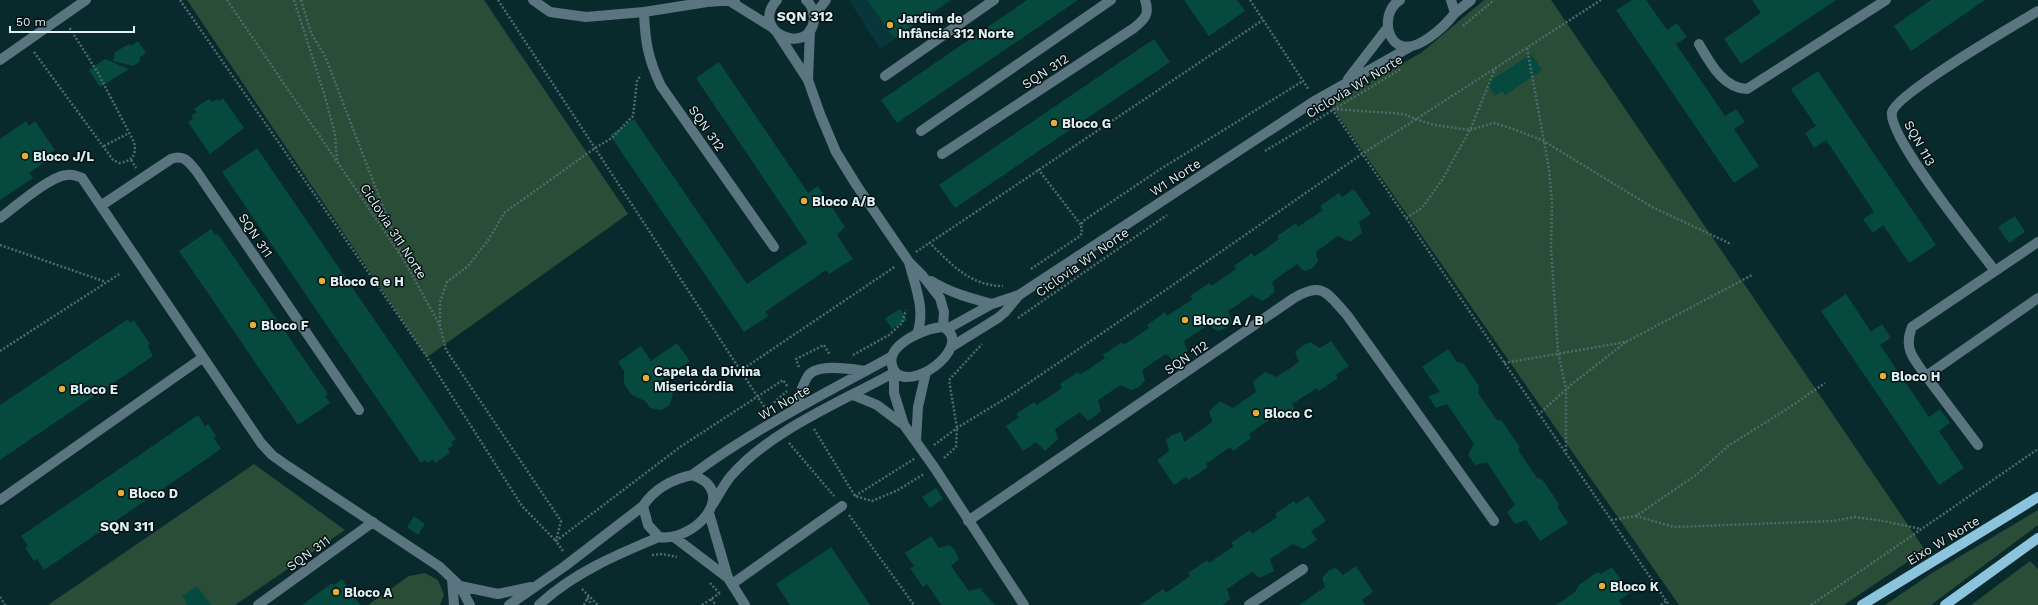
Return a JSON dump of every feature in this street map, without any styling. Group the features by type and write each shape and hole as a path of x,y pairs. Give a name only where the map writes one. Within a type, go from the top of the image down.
{"main road":[{"name":"Eixo W Norte","path":"1862,605 2038,497"},
{"path":"1945,605 2038,538"}],"street":[{"path":"0,60 86,0"},
{"path":"533,0 544,8 557,14 599,17 644,12 707,2 735,0"},
{"path":"728,0 784,38 798,38 810,30"},
{"path":"777,0 772,7 770,14 775,31 808,80 836,152 908,260 935,291 943,305 945,328 952,336 951,347 948,354 938,364 926,372 906,377 896,373"},
{"path":"806,0 813,8 814,16"},
{"path":"808,80 810,30 814,16 826,0"},
{"path":"886,76 994,0"},
{"name":"SQN 312","path":"921,131 1111,0"},
{"name":"SQN 312","path":"942,154 1134,28 1146,18 1148,13 1145,0"},
{"path":"1400,0 1389,4 1388,27 1393,38 1399,45 1410,47"},
{"path":"1452,0 1455,13 1471,0"},
{"path":"1700,44 1708,60 1730,85 1739,89 1747,89 1886,0"},
{"name":"SQN 113","path":"1994,271 1920,170 1901,139 1892,119 1892,113 1894,108 1914,89 2038,11"},
{"name":"SQN 312","path":"644,12 646,45 651,66 661,86 774,247"},
{"name":"W1 Norte","path":"692,475 731,448 774,422 891,357 896,348 917,334 945,328 992,304 1019,295 1316,100 1346,82 1386,62 1441,29 1455,13"},
{"name":"W1 Norte","path":"1346,82 1388,27"},
{"name":"SQN 311","path":"102,205 171,159 177,157 184,158 197,172 359,410"},
{"path":"0,218 55,178 66,175 74,175 82,178 102,205 202,358 261,443 272,455 440,567 460,586 470,605"},
{"path":"1978,445 1926,376 1909,348 1907,340 1912,327 2038,242"},
{"path":"908,260 920,306 921,317 917,334"},
{"path":"922,275 946,290 966,298 992,304"},
{"name":"SQN 112","path":"968,521 1294,298 1314,289 1323,291 1347,315 1494,521"},
{"name":"W1 Norte","path":"951,347 1006,312 1019,295"},
{"path":"1926,376 2038,298"},
{"path":"891,357 896,373 894,380 894,393 904,425"},
{"path":"0,500 202,358"},
{"path":"796,409 801,390 809,375 819,369 850,368 866,371"},
{"path":"916,440 919,400 926,372"},
{"name":"W1 Norte","path":"711,509 730,477 747,459 807,418 896,373"},
{"path":"853,395 890,412 904,425 916,440 1024,605"},
{"path":"509,605 565,566 643,506 660,488 692,475 706,482 713,495 711,509 730,581"},
{"path":"643,506 648,525 659,537"},
{"path":"730,581 842,506"},
{"path":"539,605 580,574 619,554 659,537 674,537 692,529 711,509"},
{"name":"SQN 311","path":"258,605 373,522"},
{"path":"674,537 730,581 746,605"},
{"path":"1249,605 1303,569"},
{"path":"452,579 454,605"},
{"path":"460,586 498,594 534,587"}],"path":[{"name":"Ciclovia 311 Norte","path":"180,0 427,357 522,506 556,541 561,521 446,350 440,326 404,260 227,0"},
{"path":"294,0 324,93 335,134 337,162"},
{"path":"301,0 311,33 325,56 404,260"},
{"path":"498,0 774,422"},
{"path":"1250,0 1316,100 1332,109 1404,114 1416,120 1434,125 1470,130 1494,123 1542,140 1652,207 1731,244"},
{"path":"1458,30 1494,0"},
{"path":"842,506 924,452 957,428 1023,386 1362,154 1601,0"},
{"path":"28,41 40,60 113,160 119,163 131,160 135,156 136,150 129,133 98,73 62,17"},
{"path":"740,370 908,260 929,242 1263,20"},
{"path":"1527,48 1534,81 1542,140 1549,169 1552,204 1551,248 1558,352 1566,389 1566,454"},
{"path":"440,326 440,302 447,282 468,266 489,239 504,213 595,148 612,138 633,116 637,81 644,70 651,66"},
{"name":"Ciclovia W1 Norte","path":"1261,154 1332,109 1403,68"},
{"path":"1406,218 1422,208 1434,191 1470,130 1495,68"},
{"path":"1081,225 1083,221 1159,170 1303,81"},
{"path":"1332,109 1538,415 1669,605"},
{"path":"104,146 129,133"},
{"path":"1027,272 1080,236 1082,233 1081,225 1038,169"},
{"name":"Ciclovia W1 Norte","path":"1016,320 1171,213"},
{"path":"929,242 954,267 970,279 985,285 1003,286 1007,284"},
{"path":"0,245 106,282"},
{"path":"0,351 121,273"},
{"path":"1538,415 1566,389 1626,342 1752,275"},
{"path":"851,356 863,351 889,335 902,323 907,307"},
{"path":"807,418 856,496 872,501 898,490 934,467 956,447 957,428 949,380 984,342"},
{"path":"1504,363 1558,352 1626,342"},
{"path":"802,372 796,359 818,347 824,345 830,355 836,356"},
{"path":"1636,516 1696,475 1728,446 1825,383"},
{"path":"766,410 794,385"},
{"path":"1811,605 2038,449"},
{"path":"1611,520 1636,516 1674,527 1826,521 1855,517 1884,520 1921,529"},
{"path":"648,556 662,554 681,558"},
{"path":"705,576 719,593"},
{"path":"702,605 719,593 730,581"},
{"path":"583,589 589,585"},
{"path":"580,586 598,605"},
{"path":"584,605 589,595"},
{"path":"0,597 5,605"},
{"path":"587,598 592,605"},
{"path":"711,599 716,605"},
{"path":"1661,605 1666,602"}],"shaded area":[{"name":"Jardim de Infância 312 Norte","path":"849,0 953,0 880,49"}],"green space":[{"path":"187,0 484,0 628,214 427,357"},
{"path":"1484,0 1551,0 1925,550 1844,605 1679,605 1330,104 1421,53"},
{"path":"254,464 345,530 235,605 48,605"},
{"path":"2038,510 2038,525 1931,605 1885,605 1932,573"},
{"path":"2030,561 2038,569 2038,605 1971,605"},
{"path":"425,573 438,580 444,595 440,605 368,605 409,576"}],"building":[{"name":"Jardim de Infância 312 Norte","path":"867,0 950,0 894,38"},
{"path":"1027,0 1078,0 897,123 881,100"},
{"path":"1184,0 1237,0 1245,11 1209,36"},
{"path":"1632,0 1646,0 1667,30 1677,23 1687,37 1676,44 1725,116 1736,109 1745,122 1734,129 1759,166 1734,183 1616,10"},
{"path":"1752,0 1836,0 1741,64 1724,39 1761,13"},
{"path":"1931,0 1985,0 1911,51 1894,26"},
{"name":"Bloco G","path":"1154,39 1170,62 955,208 939,185"},
{"path":"138,41 146,53 139,58 140,61 133,66 113,61 115,52 129,44 131,46"},
{"path":"1531,54 1542,70 1505,95 1502,91 1495,96 1487,83"},
{"path":"105,59 129,69 100,87 89,70"},
{"name":"Bloco A/B","path":"719,62 808,193 818,186 845,227 837,235 853,259 829,274 826,270 765,312 768,316 744,332 610,135 634,119 747,284 807,243 696,78"},
{"path":"1818,71 1936,245 1909,263 1883,225 1873,233 1863,219 1874,212 1826,140 1814,148 1805,133 1816,126 1791,89"},
{"path":"223,98 244,128 210,154 188,122 193,119 191,116 197,112 194,109 209,99 212,102 217,99 219,101"},
{"name":"Bloco J/L","path":"26,121 29,126 35,121 55,150 48,154 51,158 29,173 33,178 0,200 0,139"},
{"name":"Bloco G e H","path":"257,148 456,439 451,442 453,445 448,449 450,453 435,463 433,459 427,463 425,460 421,463 222,172"},
{"name":"Bloco A / B","path":"1354,189 1371,214 1359,222 1362,233 1357,237 1350,242 1338,236 1316,252 1318,261 1313,268 1304,271 1297,264 1272,282 1275,291 1269,297 1262,301 1252,295 1228,311 1232,322 1224,329 1218,331 1208,325 1184,341 1187,351 1182,358 1174,361 1166,354 1142,370 1145,381 1139,387 1131,390 1121,385 1098,400 1101,411 1088,421 1080,412 1055,429 1058,439 1045,451 1036,442 1023,451 1006,426 1019,417 1016,414 1034,402 1037,405 1062,388 1060,384 1078,372 1080,375 1105,358 1103,355 1122,342 1124,345 1149,328 1147,325 1165,312 1167,316 1193,299 1190,296 1209,283 1211,286 1236,269 1234,266 1252,253 1254,257 1279,239 1277,236 1296,223 1298,227 1323,210 1320,206 1339,193 1342,197"},
{"path":"2015,216 2025,232 2009,243 1998,227"},
{"name":"Bloco F","path":"211,229 215,235 218,234 328,394 325,396 330,403 298,425 179,251"},
{"name":"Bloco H","path":"1846,294 1871,332 1882,324 1891,338 1880,345 1929,417 1940,409 1950,423 1939,431 1964,468 1939,485 1821,311"},
{"path":"900,309 907,320 892,329 885,318"},
{"name":"Bloco E","path":"128,319 130,323 134,320 150,344 148,346 153,356 0,460 0,405"},
{"name":"Bloco C","path":"1331,341 1349,366 1336,375 1338,378 1319,391 1317,388 1292,404 1295,408 1276,421 1273,417 1249,434 1251,438 1233,451 1230,447 1206,464 1208,467 1189,480 1186,477 1174,485 1157,460 1169,451 1166,440 1172,435 1181,432 1184,442 1212,422 1209,411 1220,401 1233,408 1256,392 1253,382 1265,372 1277,377 1299,362 1295,352 1302,346 1310,342 1320,348"},
{"name":"Capela da Divina Misericórdia","path":"677,343 690,361 663,379 673,393 670,405 661,410 650,408 645,401 632,395 624,384 624,371 618,362 641,346 651,361"},
{"path":"1448,349 1457,362 1463,363 1479,386 1478,393 1497,420 1502,421 1520,447 1518,450 1537,478 1542,479 1559,504 1558,508 1568,523 1540,541 1526,520 1515,524 1507,512 1515,505 1487,462 1475,465 1468,455 1474,444 1447,404 1436,408 1428,396 1440,392 1422,367"},
{"name":"Bloco D","path":"198,415 205,426 208,424 216,436 214,438 221,449 44,570 37,559 34,561 25,548 28,546 21,536"},
{"path":"936,488 943,499 930,508 922,497"},
{"path":"1308,496 1326,521 1311,531 1317,540 1303,549 1293,544 1270,559 1274,571 1259,578 1252,572 1227,589 1230,599 1223,605 1140,605 1163,589 1166,593 1190,576 1188,573 1207,560 1209,563 1234,546 1231,543 1250,530 1252,534 1277,517 1275,514 1294,501 1296,504"},
{"path":"414,516 425,524 418,535 407,527"},
{"path":"931,536 939,548 950,545 955,550 959,559 951,566 969,591 981,588 995,605 941,605 927,584 923,587 910,568 914,566 905,553"},
{"path":"831,547 870,605 790,605 776,584"},
{"path":"1356,566 1373,592 1362,600 1365,605 1299,605 1325,587 1322,578 1329,570 1336,568 1343,575"},
{"name":"Bloco K","path":"1612,567 1630,593 1619,600 1622,605 1556,605 1575,592 1579,585 1597,572 1601,574"},
{"name":"Bloco A","path":"342,579 360,605 302,605 332,583 334,585"},
{"path":"197,586 211,605 188,605 182,596"}],"place":[{"name":"Jardim de Infância 312 Norte","path":"890,25"},
{"name":"Bloco G","path":"1054,123"},
{"name":"Bloco J/L","path":"25,156"},
{"name":"Bloco A/B","path":"804,201"},
{"name":"Bloco G e H","path":"322,281"},
{"name":"Bloco A / B","path":"1185,320"},
{"name":"Bloco F","path":"253,325"},
{"name":"Bloco H","path":"1883,376"},
{"name":"Capela da Divina Misericórdia","path":"646,378"},
{"name":"Bloco E","path":"62,389"},
{"name":"Bloco C","path":"1256,413"},
{"name":"Bloco D","path":"121,493"},
{"name":"Bloco K","path":"1602,586"},
{"name":"Bloco A","path":"336,592"}],"district":[{"name":"SQN 312","path":"805,16"},
{"name":"SQN 311","path":"127,526"}]}
